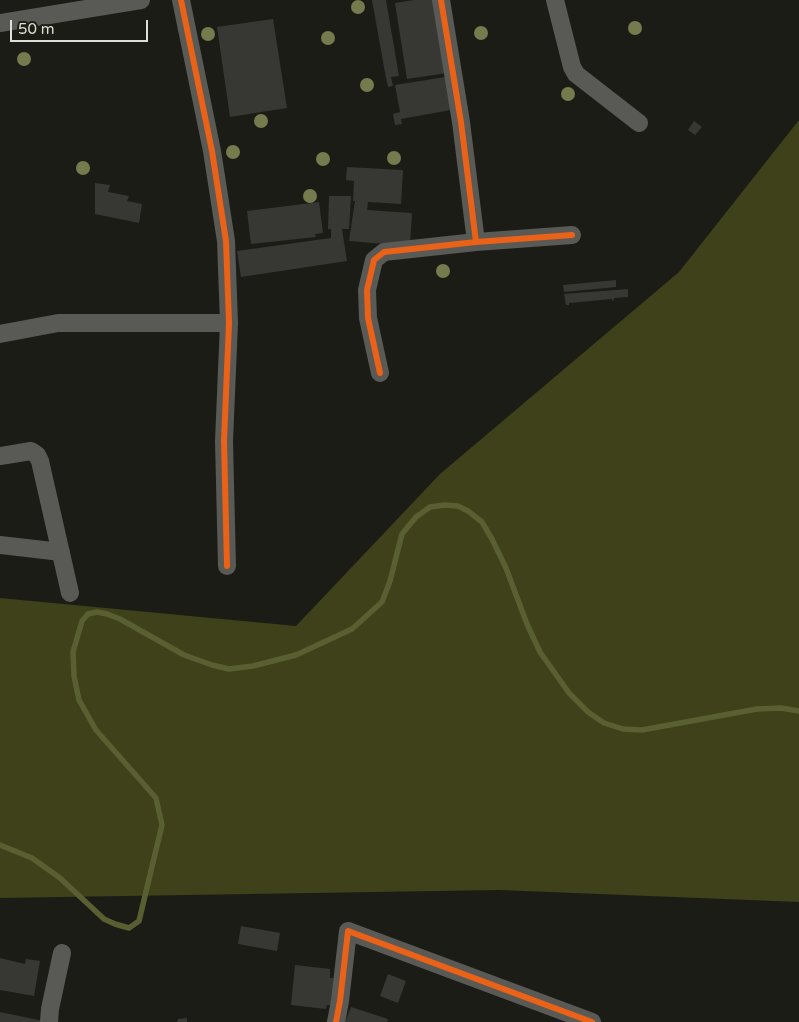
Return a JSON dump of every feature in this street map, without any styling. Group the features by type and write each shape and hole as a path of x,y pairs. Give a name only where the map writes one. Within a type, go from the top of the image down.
{"street":[{"path":"0,23 141,0"},
{"path":"181,0 212,151 226,241 229,323 224,441 227,566"},
{"path":"441,0 461,122 476,242"},
{"path":"555,0 572,67 576,74 639,123"},
{"path":"380,373 368,318 367,290 374,260 384,252 476,242 572,235"},
{"path":"0,334 58,323 229,323"},
{"path":"0,456 31,451 37,455 40,461 70,593"},
{"path":"0,545 61,552"},
{"path":"336,1022 348,931 592,1022"},
{"path":"49,1022 62,953"}],"green space":[{"path":"799,120 799,902 499,890 0,898 0,598 296,626 440,474 679,272"}],"building":[{"path":"372,0 386,0 399,76 391,77 393,86 388,87"},
{"path":"414,0 435,0 447,73 407,79 395,3"},
{"path":"273,19 287,108 230,117 217,27"},
{"path":"445,77 451,110 401,119 402,124 395,125 393,114 400,112 395,85"},
{"path":"694,121 702,127 695,135 688,130"},
{"path":"347,167 403,170 401,204 368,202 367,210 412,213 410,246 349,241 355,201 353,201 354,181 346,180"},
{"path":"95,183 110,185 108,192 129,196 127,201 142,204 139,223 95,214"},
{"path":"329,196 351,196 349,229 342,229 347,261 241,277 237,251 331,238 331,229 328,229"},
{"path":"319,202 323,233 315,234 316,237 251,244 247,211"},
{"path":"616,280 616,287 564,292 563,285"},
{"path":"628,289 628,297 614,298 612,301 612,299 569,303 569,305 566,305 564,294"},
{"path":"241,926 280,933 277,951 238,944"},
{"path":"0,958 25,964 26,959 40,961 34,996 0,990"},
{"path":"295,965 330,969 330,978 334,978 331,1005 327,1005 326,1009 291,1005"},
{"path":"388,974 406,981 398,1003 380,996"},
{"path":"351,1007 388,1019 387,1022 345,1022"},
{"path":"0,1012 43,1021 43,1022 0,1022"},
{"path":"187,1018 187,1022 177,1022 178,1019"}],"waterway":[{"path":"0,845 32,858 60,878 104,919 129,928 139,921 162,825 156,798 96,730 79,700 74,676 73,652 82,621 88,614 97,612 107,614 120,619 184,655 229,669 253,666 296,655 352,629 382,602 390,581 402,534 416,517 430,507 458,506 482,522 506,568 527,624 540,652 569,693 588,712 604,723 623,729 642,730 757,709 781,708 799,711"}],"cycle path":[{"path":"181,0 212,151 226,241 229,323 224,441 227,566"},
{"path":"441,0 461,122 476,242"},
{"path":"380,373 368,318 367,290 374,260 384,252 476,242 572,235"},
{"path":"336,1022 348,931 592,1022"}]}
